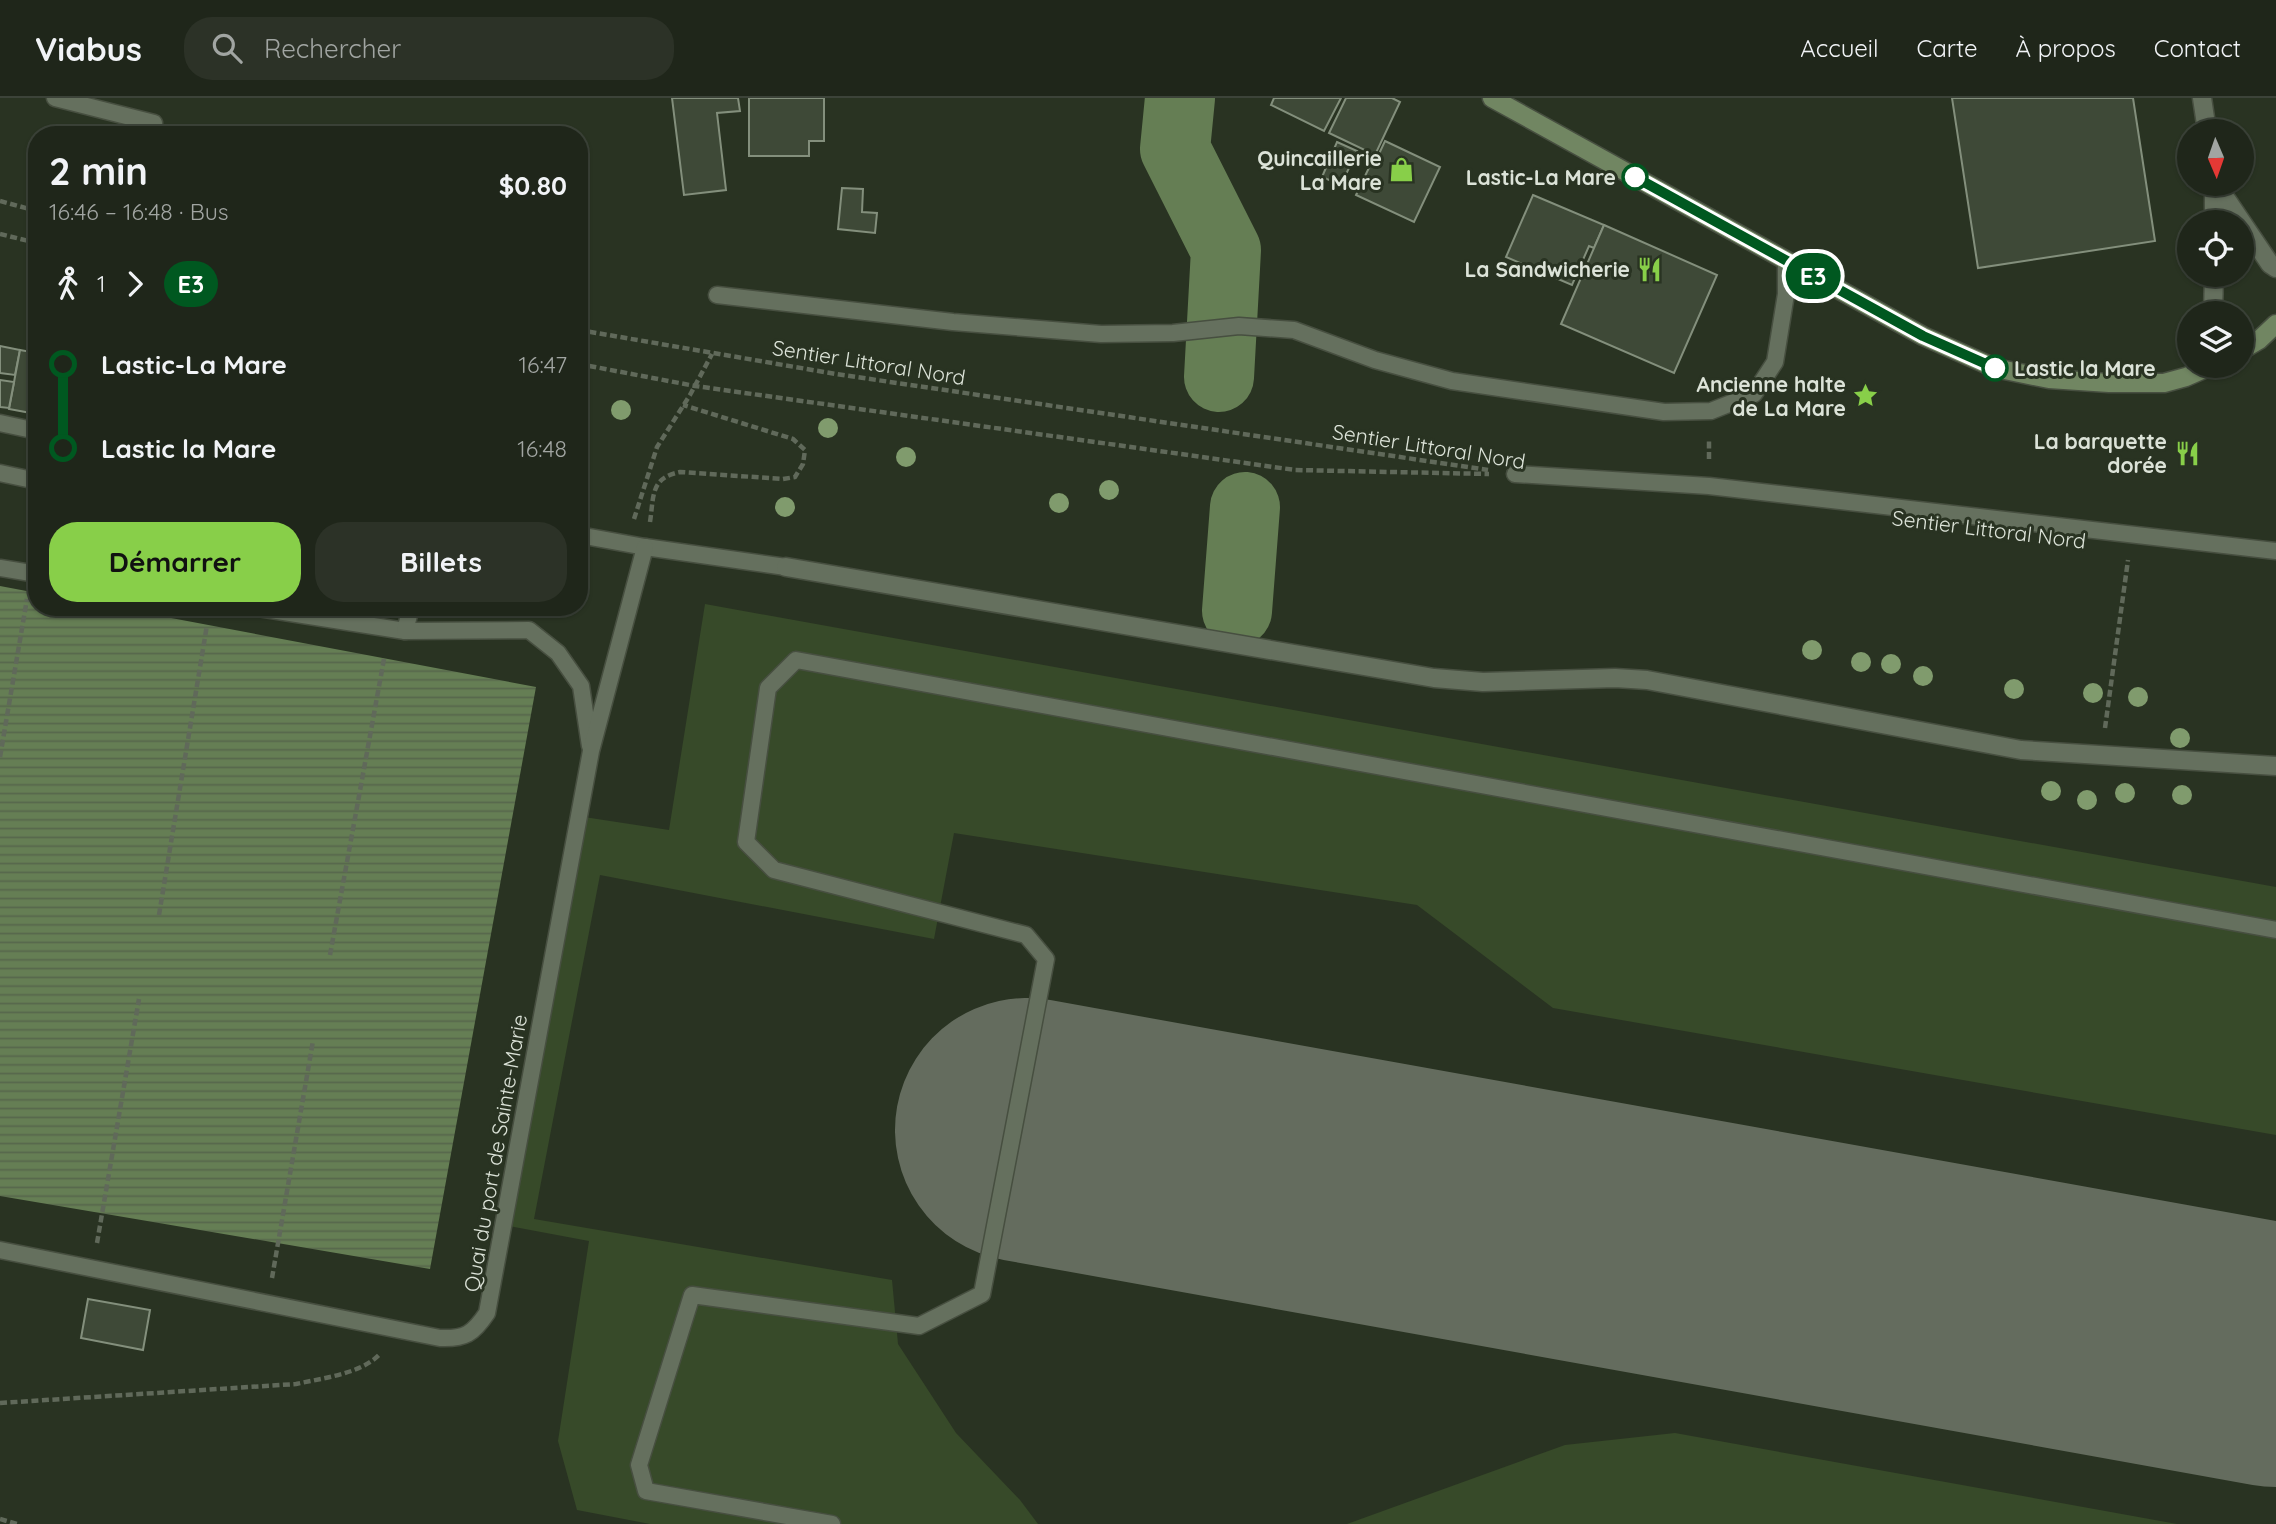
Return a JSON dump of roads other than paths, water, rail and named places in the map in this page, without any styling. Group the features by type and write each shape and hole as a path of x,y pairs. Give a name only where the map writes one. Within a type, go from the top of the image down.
{"street":[{"path":"1492,98 1923,336 1995,368 2049,379 2109,383 2164,383 2177,377"},
{"path":"2202,98 2205,119"},
{"path":"2223,196 2270,264 2276,268"},
{"path":"2254,343 2276,324"},
{"path":"786,567 1434,678 1483,682 1615,678 1647,680 2021,750 2276,766"}],"lane":[{"path":"55,98 154,123"},
{"path":"717,295 1087,333 1173,333 1239,326 1294,330 1375,360 1452,382 1664,412 1711,411 1754,394 1775,362 1786,294 1786,261"},
{"path":"0,423 28,428"},
{"path":"0,473 28,479"},
{"path":"1515,474 1709,486 2276,551"},
{"path":"588,537 786,567"},
{"name":"Quai du port de Sainte-Marie","path":"0,1250 440,1338 458,1339 477,1329 487,1313 591,751 645,547"},
{"path":"0,568 28,573"},
{"path":"309,616 405,631 529,630 558,653 581,686 591,751"},
{"path":"405,631 409,616"},
{"path":"832,1524 646,1490 639,1465 692,1294 919,1326 982,1294 1046,958 1026,934 774,870 746,842 768,688 796,660 2276,930"}],"waterway":[{"path":"1180,98 1175,149 1226,250 1219,377"},
{"path":"1237,611 1245,507"}],"place":[{"name":"Quincaillerie La Mare","path":"1402,170"},
{"name":"Lastic-La Mare","path":"1635,177"},
{"name":"La Sandwicherie","path":"1650,269"},
{"name":"Lastic la Mare","path":"1995,368"},
{"name":"Ancienne halte de La Mare","path":"1866,396"},
{"name":"La barquette dorée","path":"2187,453"}]}
